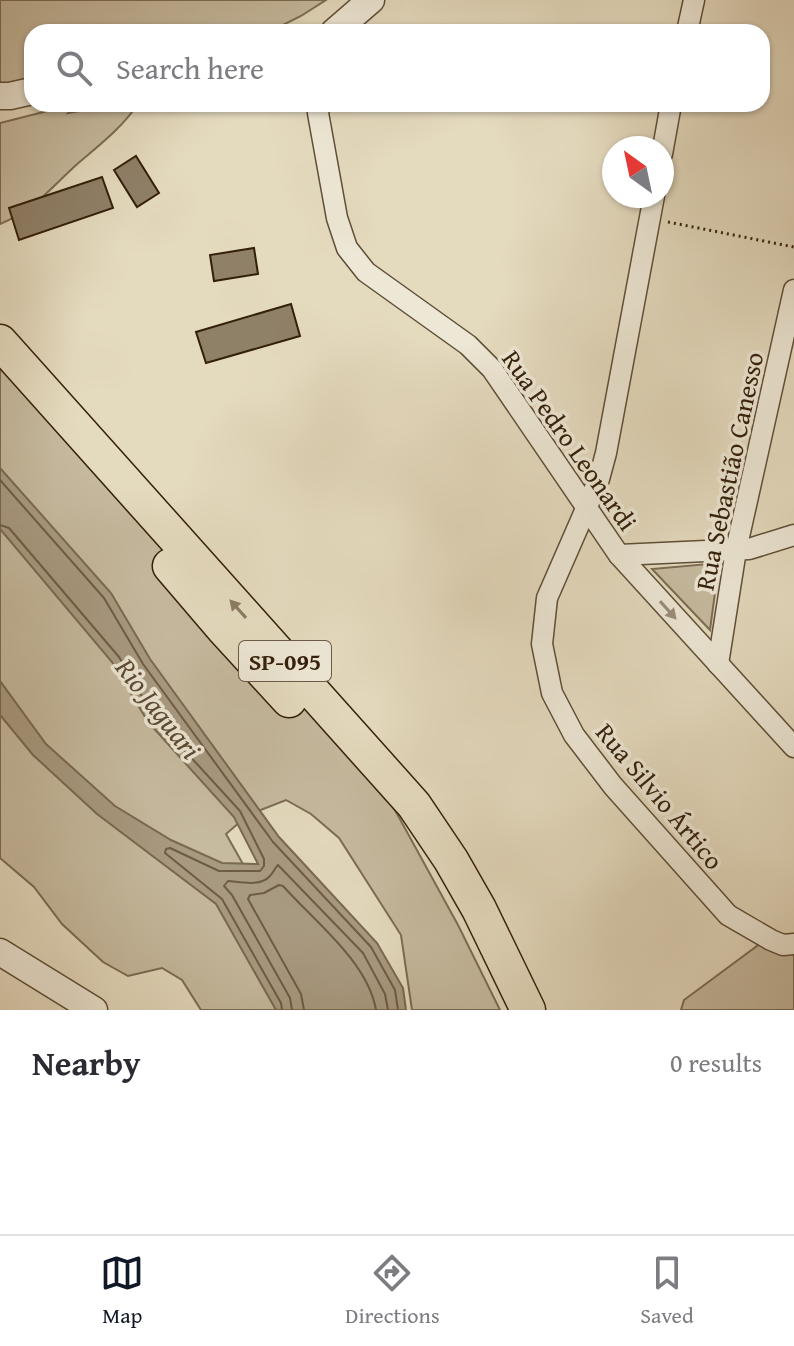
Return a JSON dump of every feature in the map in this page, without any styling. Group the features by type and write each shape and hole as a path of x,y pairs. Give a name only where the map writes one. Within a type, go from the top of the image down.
{"main road":[{"name":"SP-095","path":"0,342 414,805 479,909 528,1010"},
{"name":"SP-095","path":"0,369 223,628 365,781 411,838 458,909 505,1010"}],"street":[{"path":"343,24 371,0"},
{"path":"689,24 694,0"},
{"path":"0,96 24,93"},
{"name":"Rua Pedro Leonardi","path":"317,112 337,218 347,248 366,272 468,345 492,369 619,555 794,747"},
{"path":"665,136 670,112"},
{"name":"Rua Silvio Ártico","path":"652,208 606,453 599,479 547,598 542,644 552,693 574,735 613,786 728,915 771,940 783,945 794,944"},
{"name":"Rua Sebastião Canesso","path":"718,664 736,550 794,290"},
{"path":"619,555 749,549 794,535"},
{"path":"0,952 94,1010"}],"path":[{"path":"650,219 794,247"}],"shaded area":[{"path":"0,0 326,0 285,24 24,24 24,87 0,91"},
{"path":"43,112 132,112 40,199 0,224 0,123"},
{"path":"0,354 373,770 458,925 500,1010 412,1010 401,935 339,838 311,814 286,800 248,815 226,834 331,1010 201,1010 182,980 162,968 128,976 103,962 62,924 34,887 0,858"},
{"path":"719,563 710,630 652,569"},
{"path":"765,940 794,955 794,1010 681,1010 684,1000"}],"water":[{"name":"Rio Jaguari","path":"0,468 111,593 150,659 279,837 377,943 403,988 406,1010 276,1010 216,904 97,814 33,755 0,715 0,681 46,744 115,806 171,840 222,863 258,864 234,817 148,722 112,662 0,529"}],"building":[{"path":"136,156 159,193 137,207 114,170"},
{"path":"102,177 113,208 19,240 9,208"},
{"path":"254,248 258,274 214,281 210,255"},
{"path":"291,304 300,336 206,363 196,332"}]}
